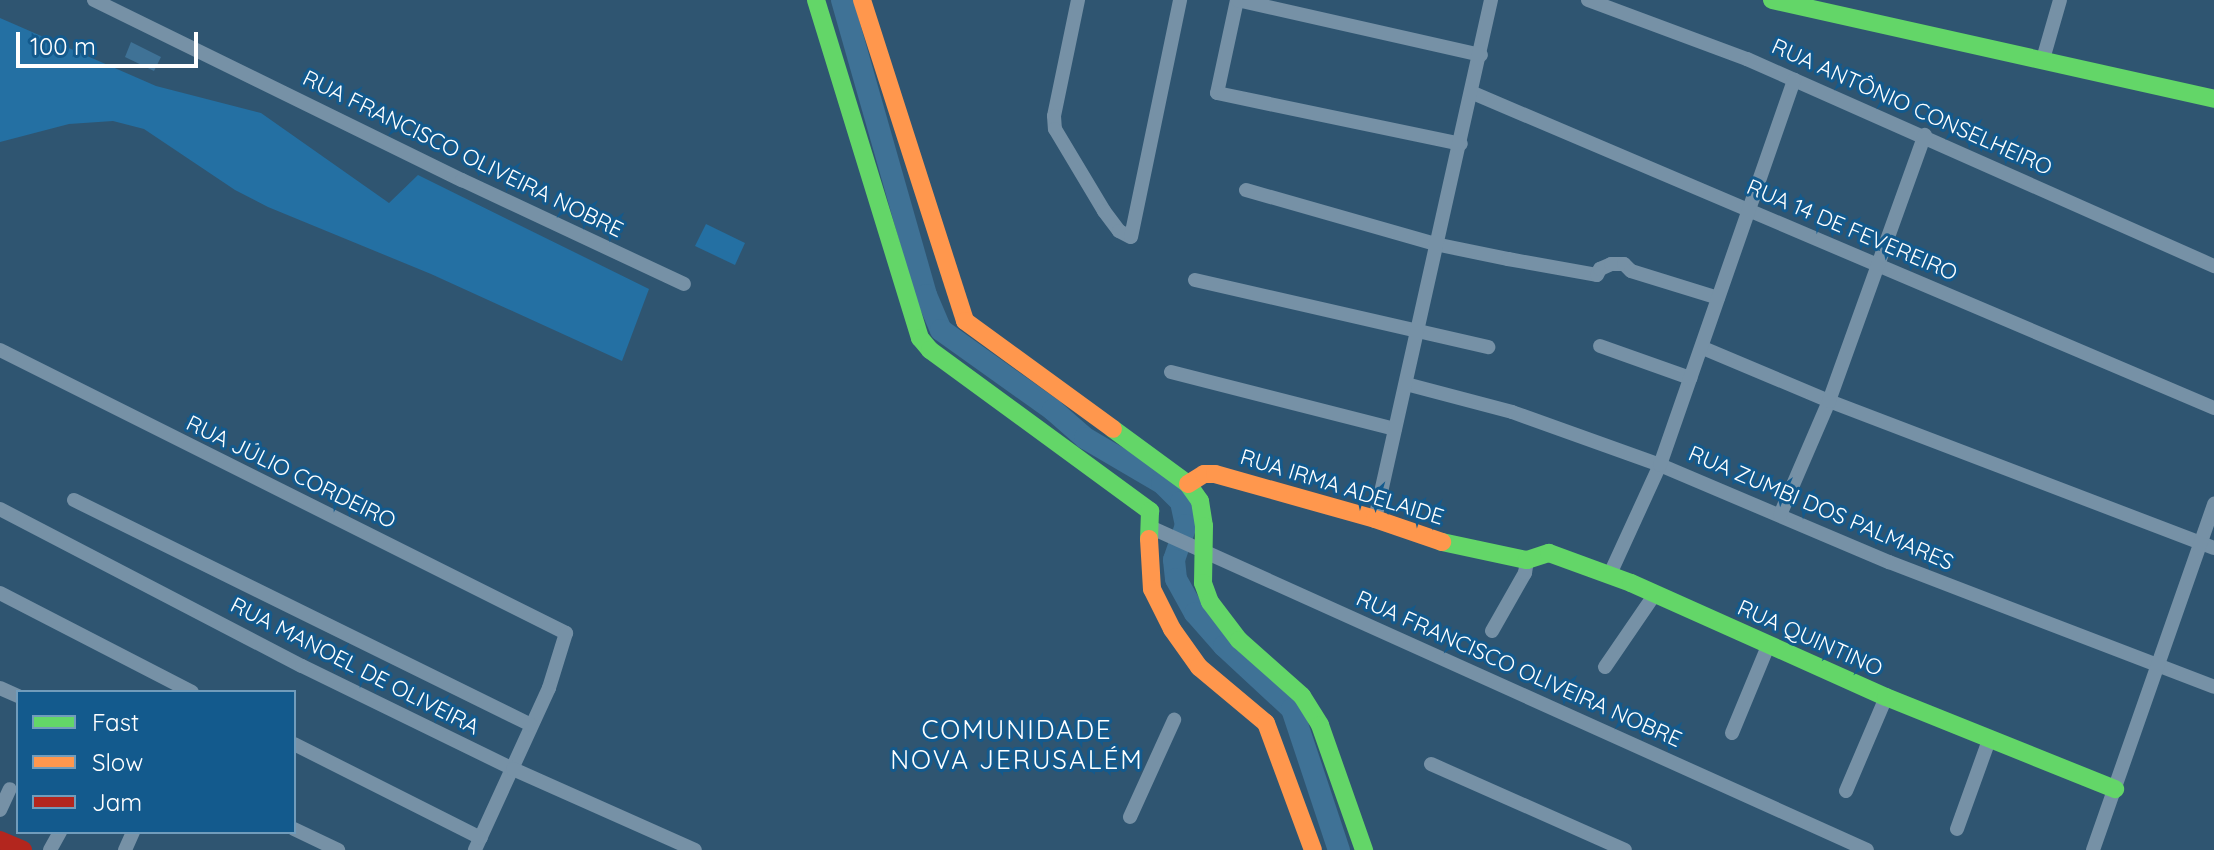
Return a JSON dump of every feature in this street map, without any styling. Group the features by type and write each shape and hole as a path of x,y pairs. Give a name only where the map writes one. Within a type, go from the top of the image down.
{"street":[{"name":"RUA FRANCISCO OLIVEIRA NOBRE","path":"94,0 684,284"},
{"path":"816,0 920,338 930,350 1150,511 1152,528 1147,548 1152,589 1172,629 1199,667 1266,723 1313,850"},
{"path":"862,0 965,321 1188,484 1200,501 1204,526 1196,548 1203,583 1221,619 1239,640 1302,696 1320,725 1364,850"},
{"path":"1078,0 1054,116 1055,129 1115,226 1128,237 1133,235 1180,0"},
{"path":"1461,144 1217,93 1237,0 1481,55"},
{"path":"1375,519 1435,244 1473,93 1491,0"},
{"name":"RUA ANTÔNIO CONSELHEIRO","path":"1588,0 1659,24 1925,135 2214,266"},
{"path":"1772,0 1820,5 2214,99"},
{"path":"2043,59 2060,0"},
{"path":"1610,574 1660,465 1794,80"},
{"name":"RUA 14 DE FEVEREIRO","path":"1473,93 2214,408"},
{"path":"1780,515 1829,401 1925,135"},
{"path":"1246,190 1435,244 1597,275 1600,269 1611,264 1624,264 1631,271 1718,298"},
{"path":"1195,280 1416,333 1488,347"},
{"path":"1600,346 1690,378"},
{"path":"1703,348 1829,401 2207,546"},
{"name":"RUA JÚLIO CORDEIRO","path":"0,350 564,631 566,637 549,688 531,725"},
{"path":"1171,372 1395,429"},
{"name":"RUA ZUMBI DOS PALMARES","path":"1406,384 1512,412 1660,465 1889,562 2214,687"},
{"name":"RUA IRMA ADELAIDE","path":"1188,484 1204,474 1215,474 1375,519 1450,545 1486,549"},
{"path":"74,500 531,725 478,844 296,745"},
{"path":"2093,850 2158,665 2207,546 2214,504"},
{"name":"RUA MANOEL DE OLIVEIRA","path":"0,509 302,666 513,769 695,850"},
{"name":"RUA FRANCISCO OLIVEIRA NOBRE","path":"1152,528 1867,850"},
{"name":"RUA QUINTINO","path":"1486,549 1527,560 1549,553 1610,574 1886,697 2115,789"},
{"path":"1492,631 1525,573 1527,560"},
{"path":"0,593 188,690"},
{"path":"1605,667 1655,594"},
{"path":"1732,733 1768,646"},
{"path":"1846,791 1886,697"},
{"path":"1130,817 1174,720"},
{"path":"1957,829 1989,740"},
{"path":"1431,764 1625,850"},
{"path":"0,810 10,789"},
{"path":"296,830 338,850"},
{"path":"0,840 23,850"}],"shaded area":[{"path":"0,18 156,86 261,113 389,203 418,175 649,289 622,361 431,274 268,207 235,190 144,129 113,121 69,124 0,142"},
{"path":"131,42 161,57 154,71 125,57"},
{"path":"706,224 745,243 735,265 695,246"}],"waterway":[{"path":"842,0 926,295 941,330 1053,410 1085,438 1162,483 1181,502 1186,525 1174,560 1176,579 1195,613 1224,646 1292,709 1339,850"}],"traffic: fast":[{"path":"816,0 920,338 930,350 1150,511 1149,539"},
{"path":"1772,0 2214,99"},
{"path":"1113,429 1188,484 1200,501 1204,526 1203,583 1210,602 1239,640 1302,696 1320,725 1364,850"},
{"path":"1442,542 1527,560 1549,553 1631,583 1886,697 2115,789"}],"traffic: slow":[{"path":"862,0 965,321 1113,429"},
{"path":"1188,484 1204,474 1215,474 1375,519 1442,542"},
{"path":"1149,539 1152,589 1172,629 1199,667 1266,723 1313,850"}],"traffic: jam":[{"path":"0,840 23,850"}],"district":[{"name":"COMUNIDADE NOVA JERUSALÉM","path":"1017,745"}]}
